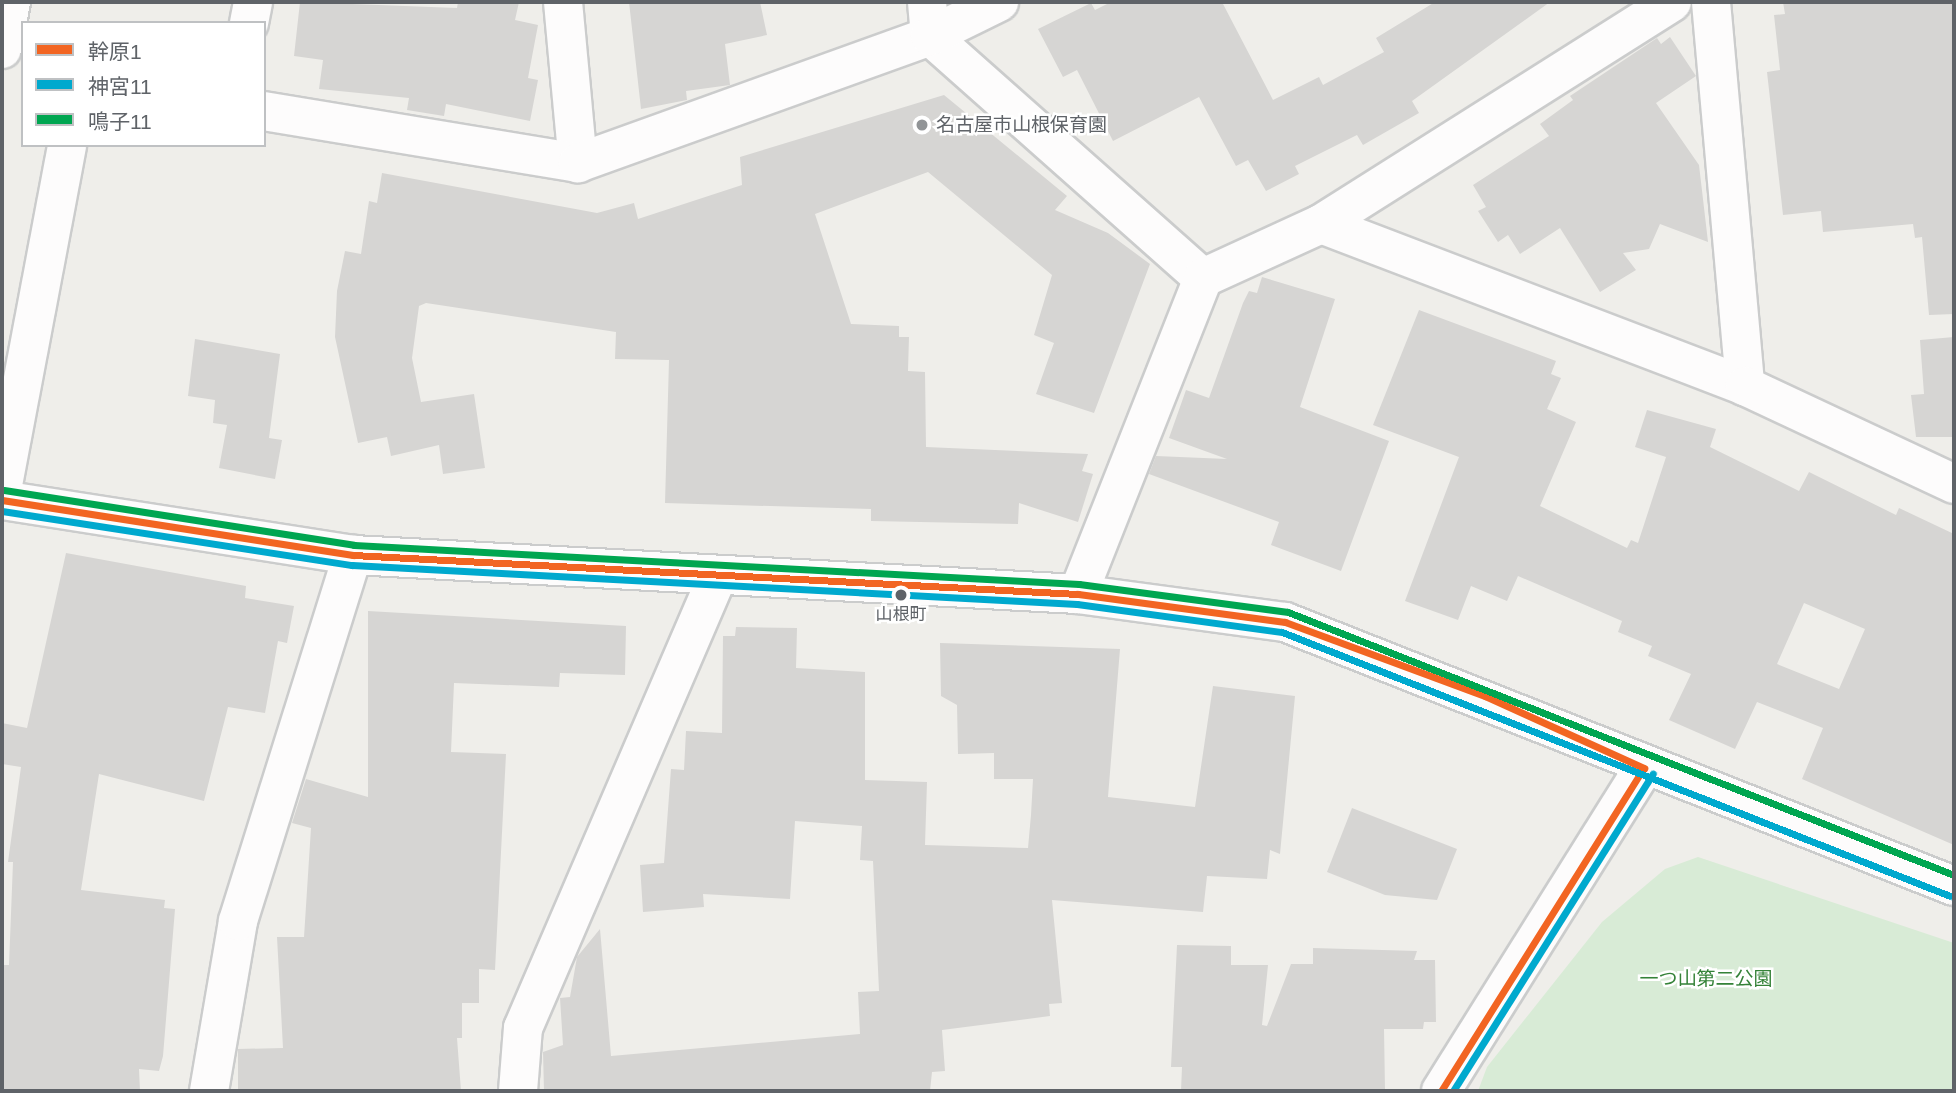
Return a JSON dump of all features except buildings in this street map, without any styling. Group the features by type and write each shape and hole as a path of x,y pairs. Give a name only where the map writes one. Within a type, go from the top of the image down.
{"street":[{"path":"2,48 10,2"},
{"path":"249,21 253,2"},
{"path":"563,2 578,163"},
{"path":"266,111 578,163 929,19 999,2"},
{"path":"1078,594 1203,278 1321,225 1672,2"},
{"path":"1711,2 1745,386"},
{"path":"929,19 1203,278"},
{"path":"2,64 21,67"},
{"path":"2,490 67,147"},
{"path":"1321,225 1745,386 1954,484"},
{"path":"2,500 354,555 717,577 1078,594 1285,622 1485,696 1644,768 1954,886"},
{"path":"209,1091 238,921 354,555"},
{"path":"518,1091 523,1028 717,577"},
{"path":"1441,1091 1644,768"}],"green space":[{"name":"一つ山第二公園","path":"1698,857 1954,943 1954,1091 1478,1091 1487,1067 1602,922 1665,869"}],"transit line":[{"name":"鳴子11","path":"4,490 354,545 1079,584 1288,612 1954,875"},
{"name":"幹原1","path":"2,500 353,555 1078,594 1285,622 1485,696 1644,768"},
{"name":"神宮11","path":"2,511 352,565 1077,604 1282,632 1950,896"},
{"name":"幹原1","path":"1441,1091 1644,768"},
{"name":"神宮11","path":"1453,1091 1653,774"}],"place":[{"name":"名古屋市山根保育園","path":"922,125"},
{"name":"山根町","path":"901,595"}]}
